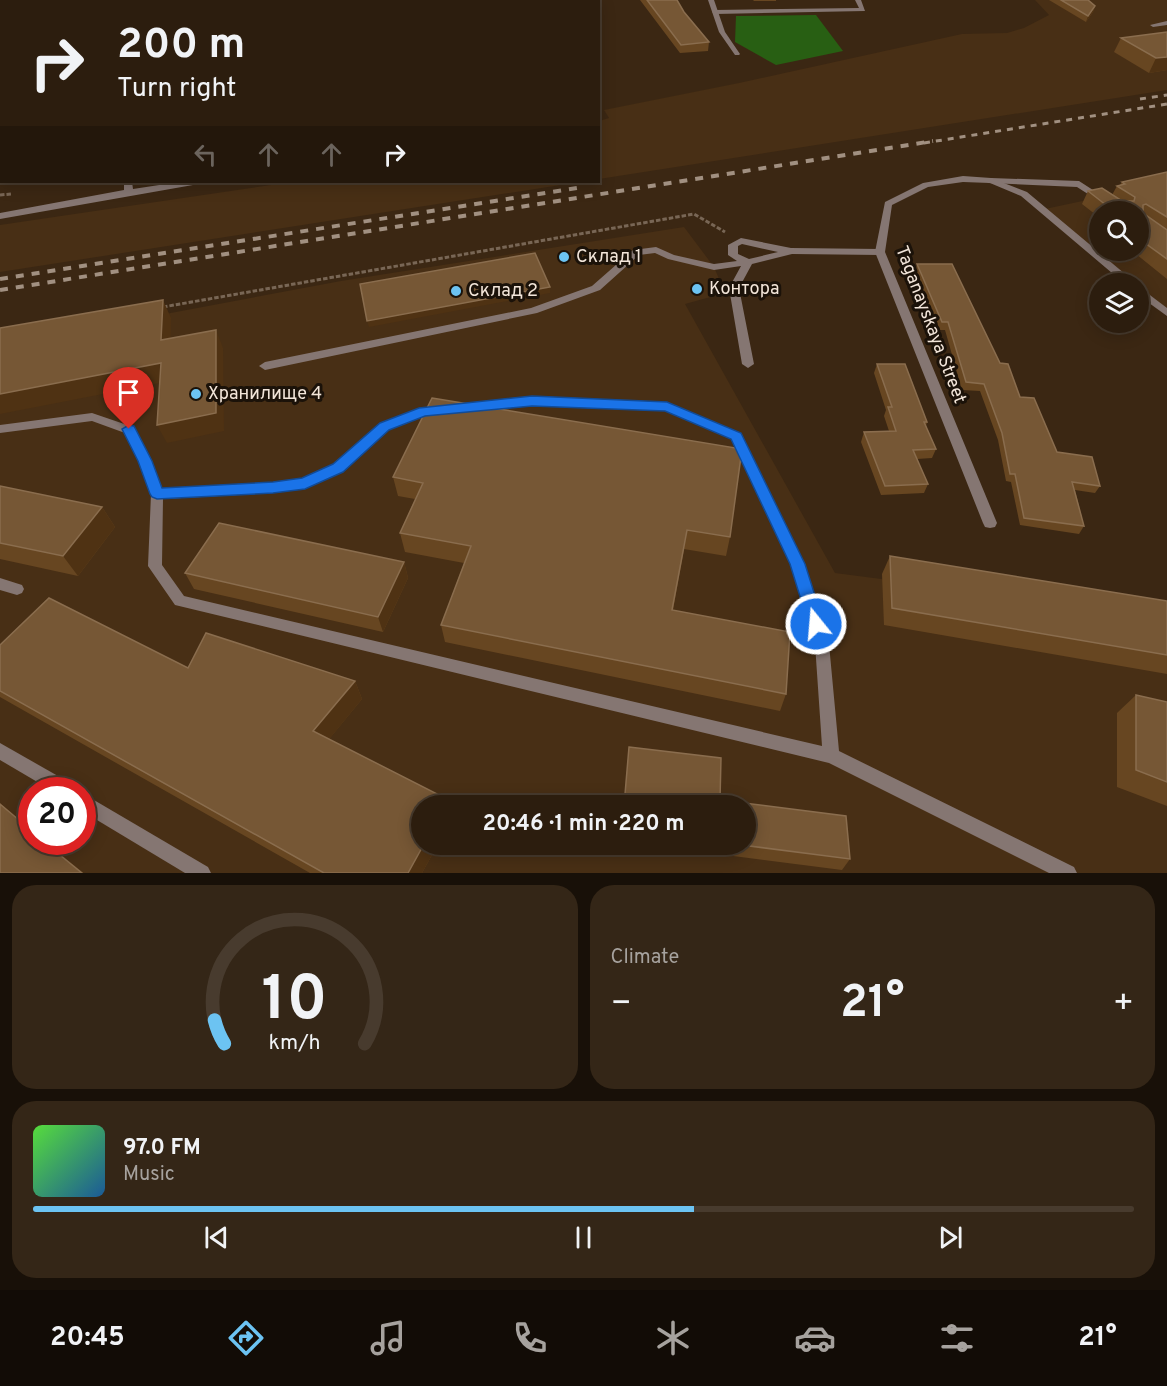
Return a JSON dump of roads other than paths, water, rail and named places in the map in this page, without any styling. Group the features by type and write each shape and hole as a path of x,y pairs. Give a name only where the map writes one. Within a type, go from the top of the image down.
{"street":[{"path":"711,0 722,32 737,54"},
{"path":"715,12 863,10 858,0"},
{"path":"1153,25 1167,23"},
{"name":"Taganayskaya Street","path":"990,523 880,252 888,204 926,185 963,179 991,181"},
{"path":"991,181 1079,184 1106,201"},
{"path":"991,181 1024,194 1118,273"},
{"path":"128,183 129,192"},
{"path":"0,216 186,183"},
{"path":"748,262 733,255 733,245 741,241 792,251 880,252"},
{"path":"265,366 533,311 596,288 636,252 656,250 671,257 714,267 748,262 792,251"},
{"path":"748,262 734,288 748,364"},
{"path":"1149,298 1167,313"},
{"path":"157,494 273,488 305,483 338,468 385,427 423,412 532,401 667,407 736,436 798,564 822,644 831,756"},
{"path":"0,429 92,417 129,429 145,461 157,494 154,566 180,602 831,756 1068,873"},
{"path":"0,584 17,588"},
{"path":"0,751 44,777"},
{"path":"96,809 202,873"}],"railway":[{"path":"1140,99 1167,95"},
{"path":"924,143 1167,104"},
{"path":"0,290 933,141"},
{"path":"0,279 583,187"}],"place":[{"name":"Склад 1","path":"564,257"},
{"name":"Контора","path":"697,289"},
{"name":"Склад 2","path":"456,291"},
{"name":"Хранилище 4","path":"196,394"}]}
